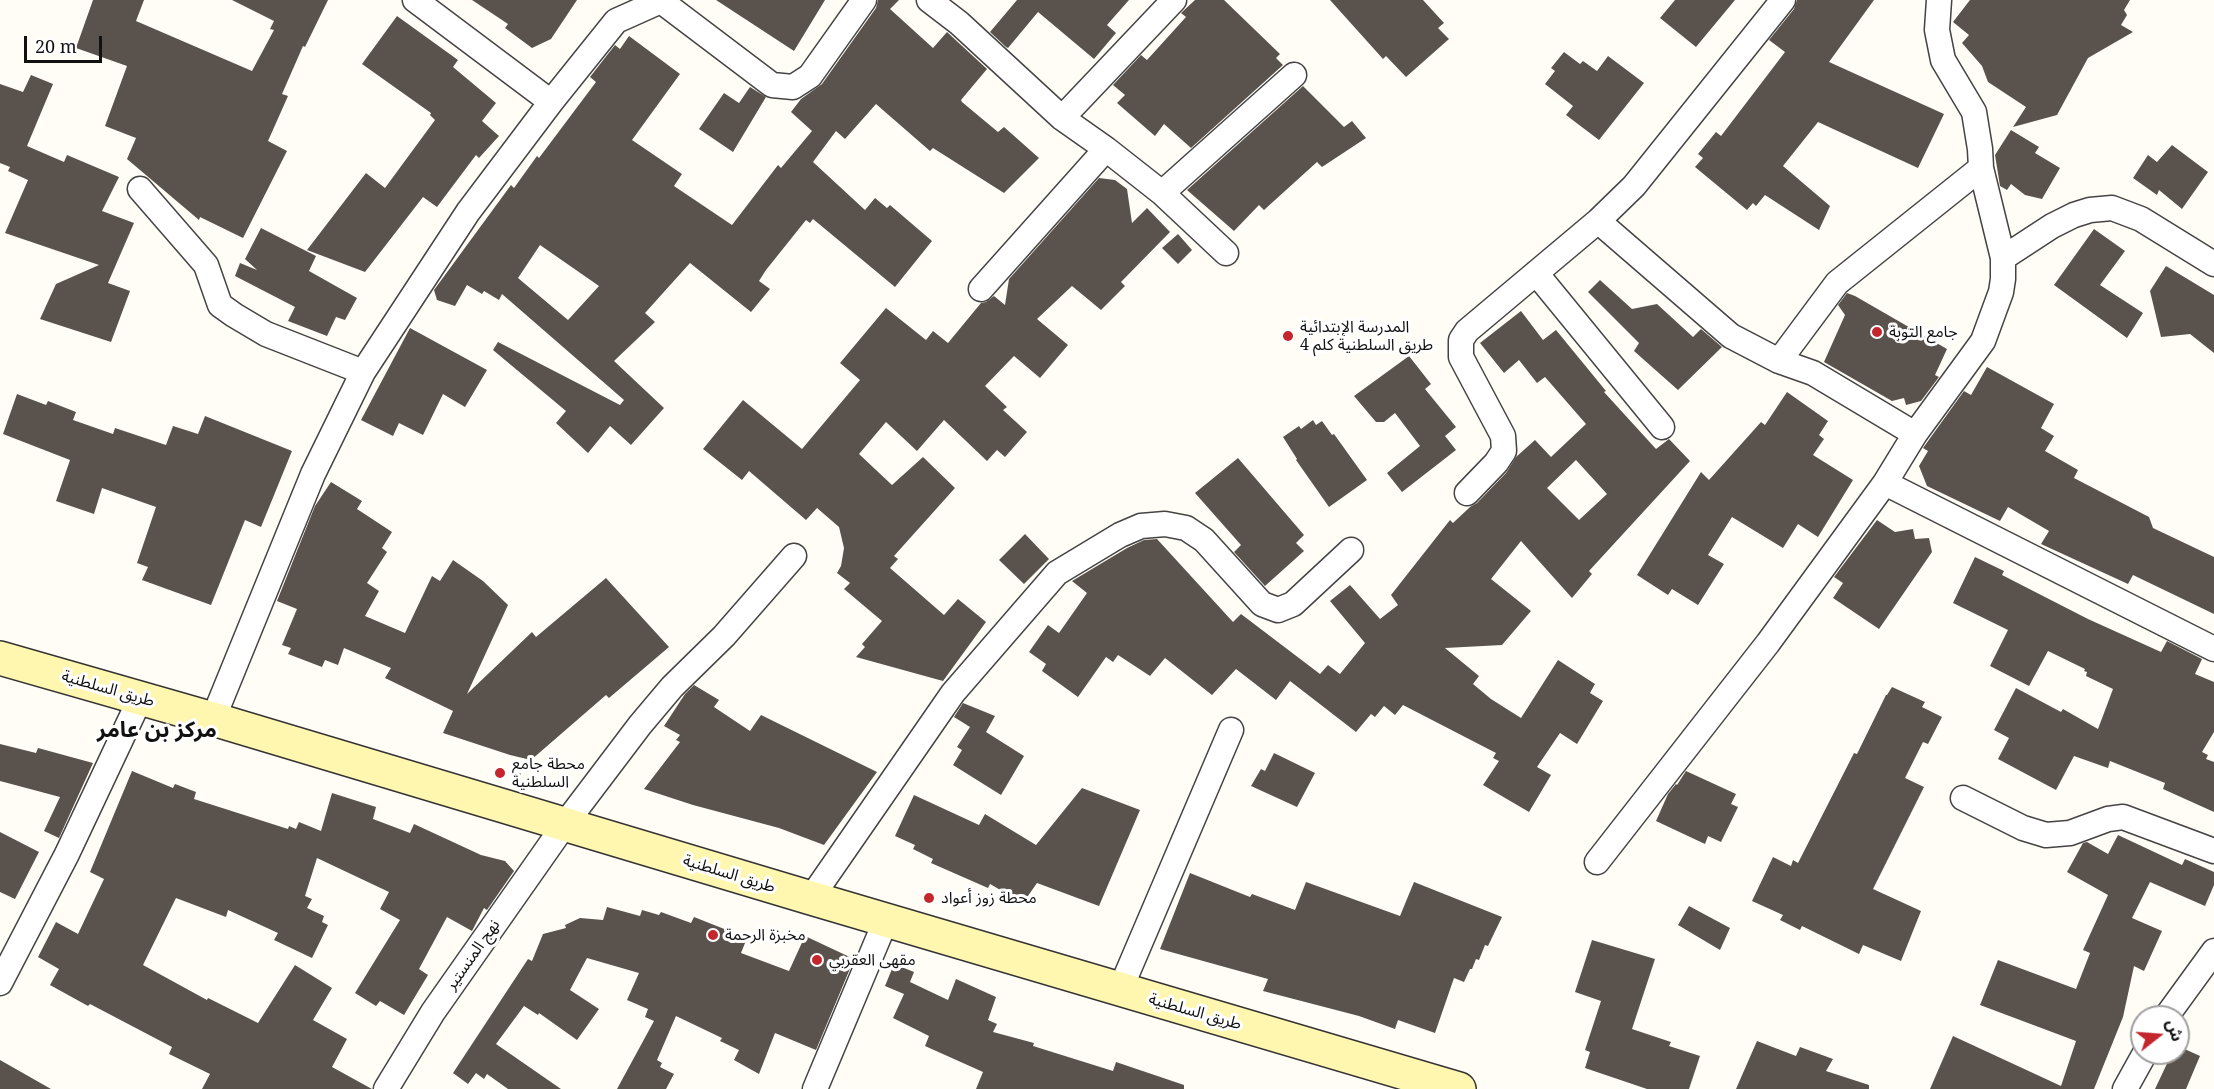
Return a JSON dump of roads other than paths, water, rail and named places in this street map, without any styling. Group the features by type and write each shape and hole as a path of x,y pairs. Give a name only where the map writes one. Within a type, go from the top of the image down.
{"main road":[{"name":"طريق السلطنية","path":"0,658 213,719 1120,990 1418,1083 1459,1089"}],"street":[{"path":"415,0 551,102"},
{"path":"213,719 313,474 363,372 468,212 616,21 662,1 772,85 793,87 810,76 864,0"},
{"path":"929,0 959,23 1062,118 1162,193 1226,253"},
{"path":"1062,118 1174,0"},
{"path":"1467,493 1496,464 1504,451 1503,436 1461,357 1461,340 1479,318 1598,221 1634,186 1783,0"},
{"path":"1596,862 1768,643 1885,483 1914,434 1983,341 2001,292 2003,258 1981,168 1974,112 1943,60 1937,30 1939,0"},
{"path":"1162,193 1294,75"},
{"path":"981,289 1106,149"},
{"path":"1779,361 1837,283 1981,168"},
{"path":"140,189 206,265 220,305 266,334 363,372"},
{"path":"2003,258 2052,226 2074,215 2090,210 2112,208 2141,219 2214,264"},
{"path":"1598,221 1731,336 1779,361 1813,373 1914,434"},
{"path":"1536,273 1662,427"},
{"path":"1885,483 2214,649"},
{"path":"811,898 953,693 1057,573 1119,536 1141,526 1165,524 1186,528 1204,540 1262,604 1278,610 1293,604 1351,550"},
{"name":"نهج المنستير","path":"386,1089 433,1012 565,824 640,725 672,687 724,636 794,556"},
{"path":"0,983 67,854 140,699"},
{"path":"1120,990 1231,730"},
{"path":"1963,798 2023,828 2046,835 2070,833 2108,819 2123,817 2214,851"},
{"path":"815,1089 886,920"},
{"path":"2175,1005 2214,951"},
{"path":"2125,1089 2138,1065"}],"place":[{"name":"جامع التوبة","path":"1877,332"},
{"name":"المدرسة الإبتدائية طريق السلطنية كلم 4","path":"1288,336"},
{"name":"محطة جامع السلطنية","path":"500,773"},
{"name":"محطة زوز أعواد","path":"929,898"},
{"name":"مخبزة الرحمة","path":"713,935"},
{"name":"مقهى العقربي","path":"817,960"}],"district":[{"name":"مركز بن عامر","path":"157,731"}]}
